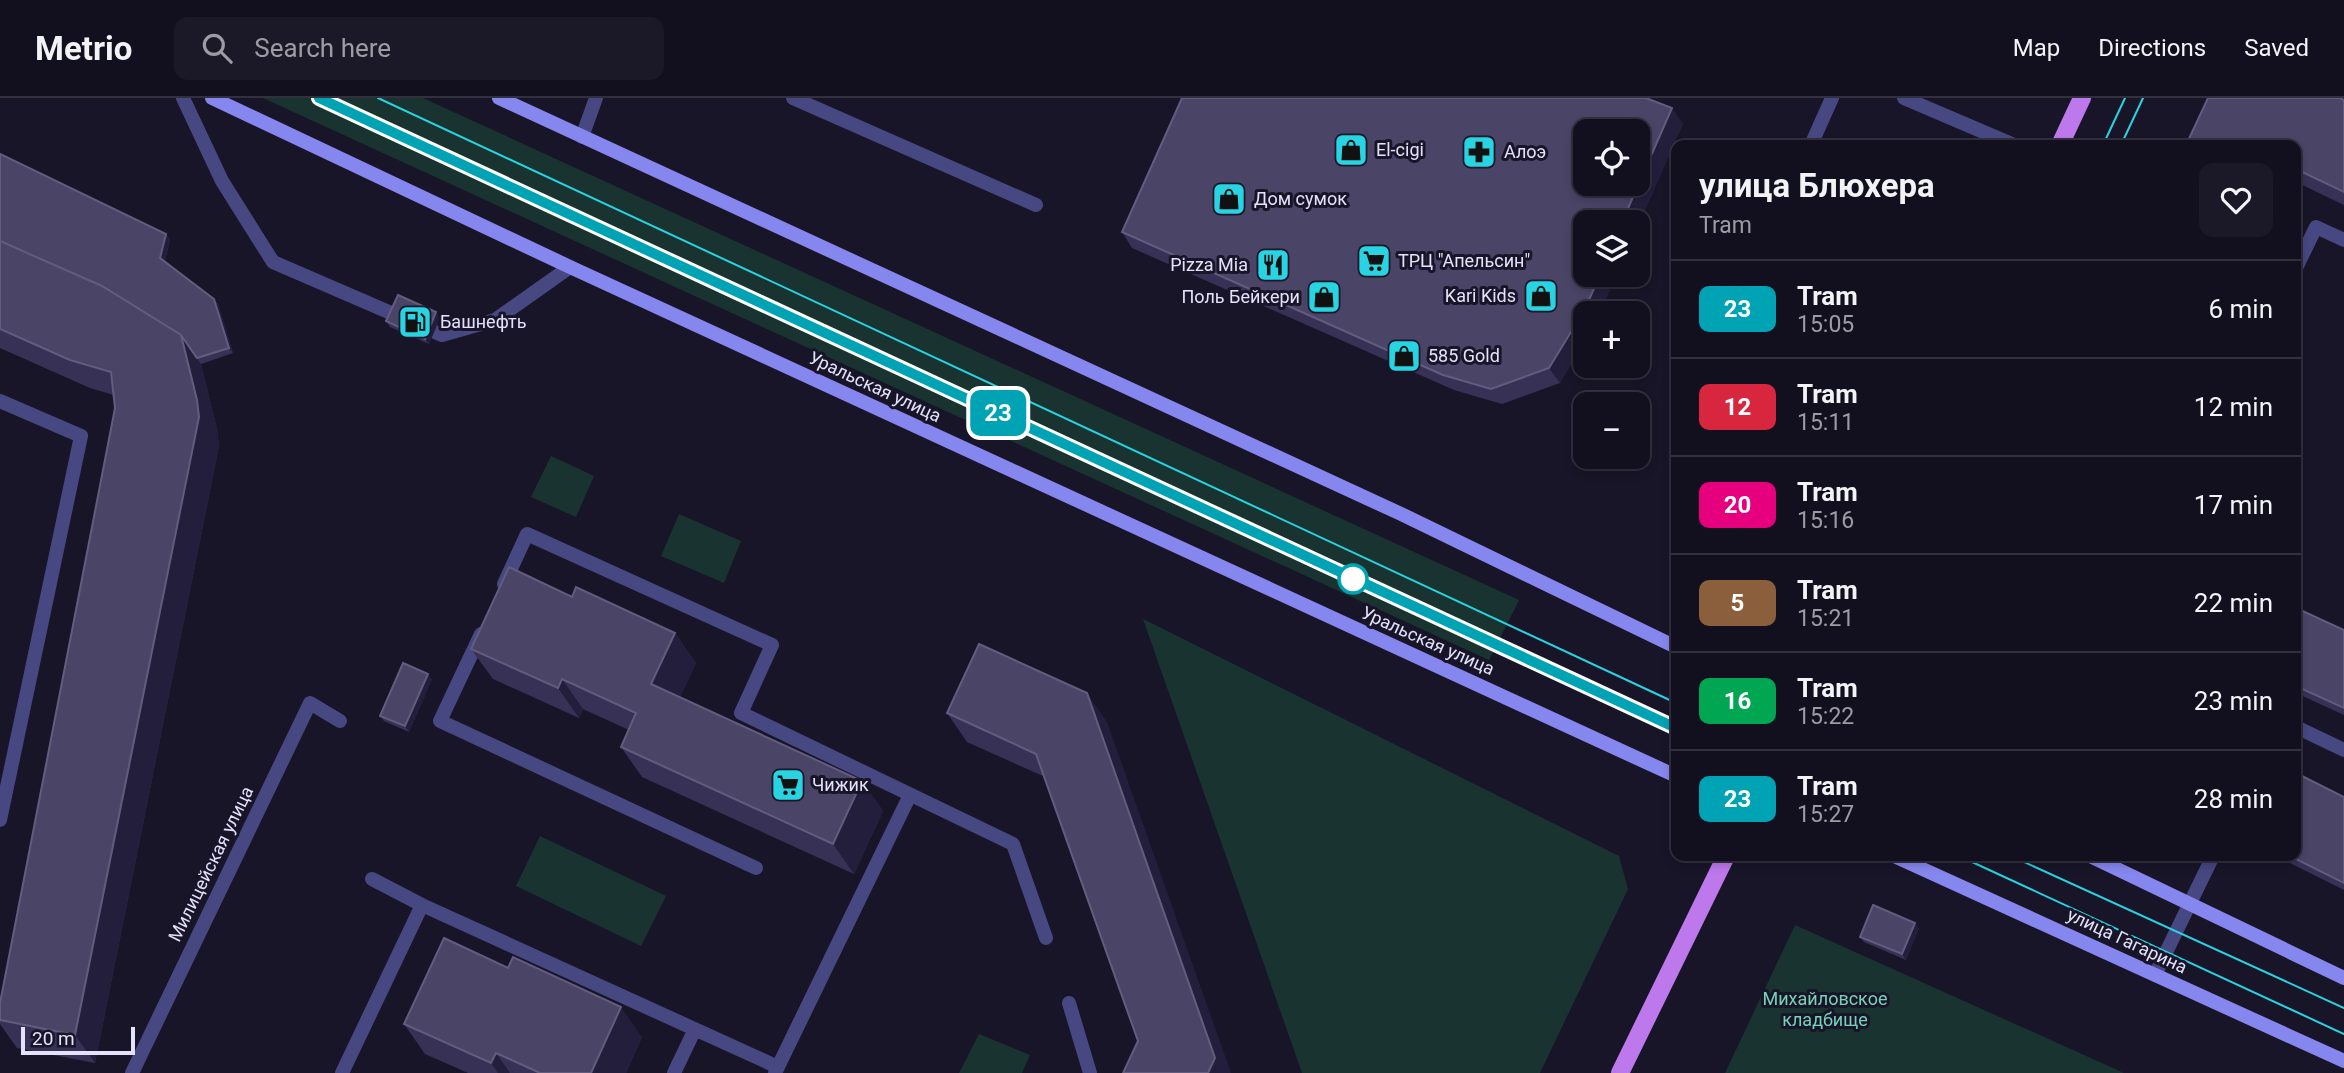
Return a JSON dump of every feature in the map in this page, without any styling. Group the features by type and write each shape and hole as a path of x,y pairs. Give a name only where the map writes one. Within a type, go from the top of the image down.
{"main road":[{"name":"Уральская улица","path":"212,98 570,267 1671,774"},
{"path":"499,98 1399,513 1671,645"},
{"path":"2062,140 2082,98"},
{"path":"1620,1073 1724,861"},
{"name":"улица Гагарина","path":"1905,861 2344,1061"},
{"path":"2100,861 2344,978"}],"lane":[{"path":"183,98 222,181 273,262 442,335 495,320 570,267"},
{"path":"582,137 596,98"},
{"path":"793,98 1037,205"},
{"path":"1813,140 1832,98"},
{"path":"1904,98 2002,140"},
{"path":"2301,258 2316,227 2344,240"},
{"path":"0,401 81,436 0,820"},
{"path":"498,596 527,534 772,645 741,713 1013,844 1046,938"},
{"path":"486,621 440,722 756,868"},
{"name":"Милицейская улица","path":"132,1073 310,703 341,721"},
{"path":"2301,729 2344,750"},
{"path":"372,879 422,905 695,1029 777,1070 910,794"},
{"path":"2155,975 2211,861"},
{"path":"342,1073 422,905"},
{"path":"1069,1003 1090,1073"},
{"path":"674,1073 695,1029"}],"green space":[{"path":"263,98 423,98 1519,600 1489,660"},
{"path":"551,456 594,476 576,517 531,497"},
{"path":"679,514 741,541 724,583 661,556"},
{"path":"1143,619 1619,856 1628,889 1540,1073 1302,1073"},
{"path":"540,836 666,896 641,946 516,886"},
{"name":"Михайловское кладбище","path":"1795,925 2124,1073 1725,1073"},
{"path":"979,1034 1030,1055 1022,1073 959,1073"}],"building":[{"name":"ТРЦ \"Апельсин\"","path":"1182,98 1646,98 1672,108 1650,158 1650,119 1573,119 1573,196 1633,196 1627,210 1573,210 1573,287 1595,287 1589,301 1573,301 1573,329 1549,368 1491,389 1443,375 1122,232"},
{"path":"2208,98 2340,98 2344,100 2344,192 2301,171 2301,140 2188,140"},
{"path":"0,154 166,234 160,258 214,299 229,348 197,358 181,335 102,286 0,241"},
{"path":"0,241 102,286 181,335 199,417 75,1035 0,1020 0,1003 115,408 111,372 70,360 0,329"},
{"name":"Башнефть","path":"398,295 436,312 425,339 386,321"},
{"path":"509,567 572,597 576,587 675,633 651,684 862,781 833,844 621,747 636,713 562,679 558,688 471,649"},
{"path":"2301,610 2344,630 2344,708 2301,688"},
{"path":"979,644 1087,693 1215,1058 1208,1073 1123,1073 1138,1041 1036,754 947,713"},
{"path":"403,663 428,674 405,726 380,716"},
{"path":"2301,776 2344,797 2344,883 2300,861"},
{"path":"1873,905 1915,923 1902,954 1860,937"},
{"path":"444,938 508,968 513,957 621,1007 591,1073 540,1073 496,1053 491,1063 404,1024"}],"tram line":[{"path":"319,98 1671,726"},
{"name":"23","path":"319,98 1671,726"},
{"path":"378,98 1671,701"},
{"path":"2105,140 2125,98"},
{"path":"2123,140 2143,98"},
{"path":"1970,861 2344,1034"},
{"path":"2022,861 2344,1008"}],"place":[{"name":"El-cigi","path":"1351,150"},
{"name":"Алоэ","path":"1479,152"},
{"name":"Дом сумок","path":"1229,199"},
{"name":"ТРЦ \"Апельсин\"","path":"1374,261"},
{"name":"Pizza Mia","path":"1273,265"},
{"name":"Kari Kids","path":"1541,296"},
{"name":"Поль Бейкери","path":"1324,297"},
{"name":"Башнефть","path":"415,322"},
{"name":"585 Gold","path":"1404,356"},
{"name":"Чижик","path":"788,785"}]}
